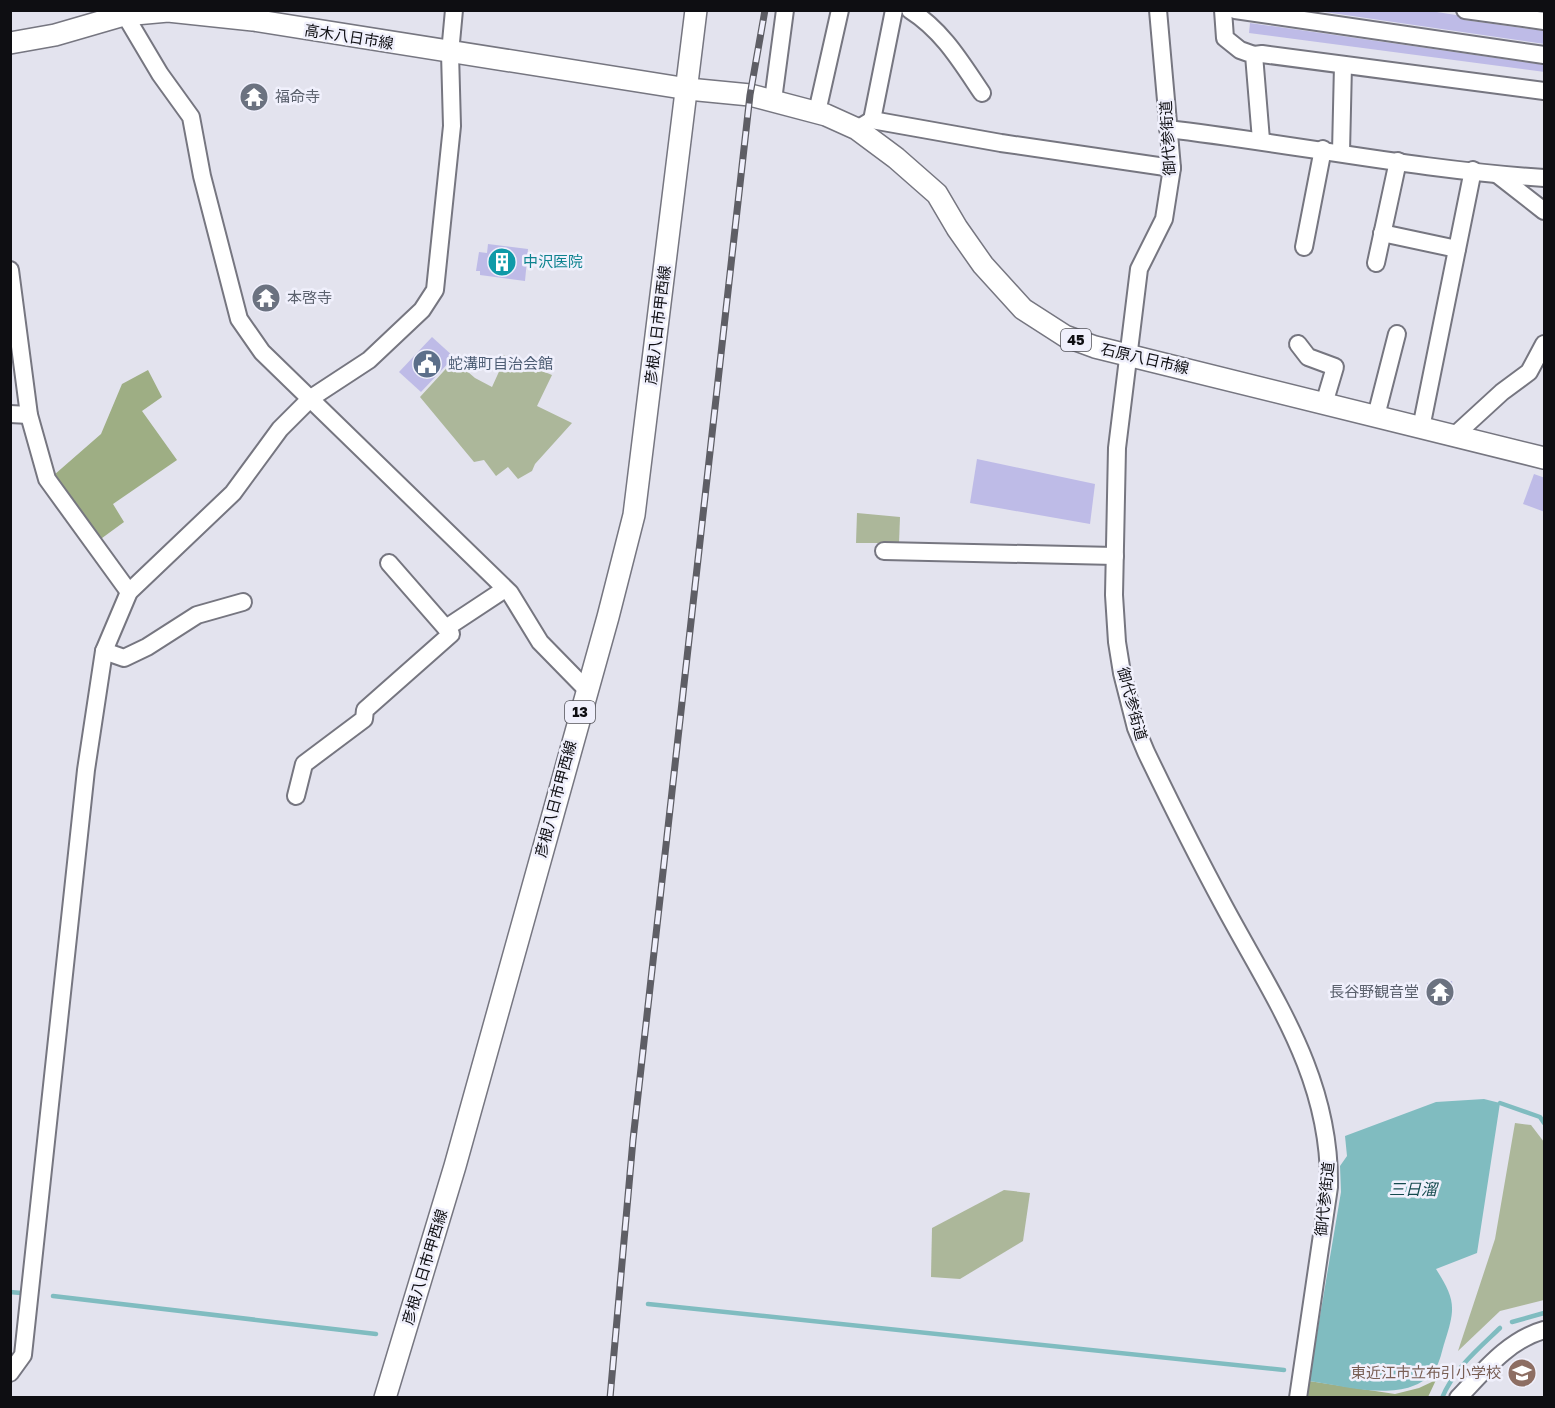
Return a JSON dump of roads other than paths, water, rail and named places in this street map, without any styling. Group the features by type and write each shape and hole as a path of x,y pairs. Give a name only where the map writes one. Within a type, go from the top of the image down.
{"main road":[{"name":"彦根八日市甲西線","path":"385,1398 455,1166 634,514 696,10"},
{"name":"高木八日市線","path":"10,43 55,35 123,13 168,11 202,14 688,89"},
{"name":"石原八日市線","path":"688,89 750,95 865,124 897,158 937,194 983,265 1023,309 1065,336 1095,347 1545,458"}],"street":[{"path":"10,1373 23,1355 86,770 104,651 129,592 233,493 280,429 311,398 369,360 422,310 435,290 452,126 450,53 454,10"},
{"path":"773,100 785,10"},
{"path":"817,112 840,10"},
{"path":"894,10 865,124 1172,168"},
{"path":"910,10 925,20 952,47 982,93"},
{"name":"御代参街道","path":"1158,10 1172,168 1164,219 1139,269 1116,448 1117,642 1136,728 1177,816 1299,1041 1313,1080 1330,1156 1329,1187 1298,1398"},
{"path":"1223,10 1225,38 1240,50 1254,55 1343,64 1545,91"},
{"path":"1235,10 1545,55"},
{"path":"1465,10 1545,21"},
{"path":"123,13 132,23 160,74 190,117 202,176 239,319 262,352 505,589 540,642 586,689"},
{"path":"1254,55 1261,140"},
{"path":"1341,152 1343,64"},
{"path":"1168,129 1261,140 1498,175 1545,178"},
{"path":"1304,247 1323,149"},
{"path":"1376,262 1398,161"},
{"path":"1421,428 1473,170"},
{"path":"1498,175 1545,211"},
{"path":"1382,233 1457,249"},
{"path":"10,270 29,416 47,479 129,592"},
{"path":"1376,417 1397,334"},
{"path":"1298,344 1308,357 1335,367 1324,404"},
{"path":"1454,436 1502,392 1529,372 1545,344"},
{"path":"10,414 29,416"},
{"path":"884,551 1115,555"},
{"path":"296,796 304,764 364,719 365,710 451,634 389,563"},
{"path":"446,628 505,589"},
{"path":"104,651 124,657 147,647 197,615 243,602"},
{"path":"1458,1398 1500,1355 1532,1334 1545,1330"}],"water":[{"name":"三日溜","path":"1484,1099 1500,1103 1477,1253 1436,1269 1447,1288 1452,1311 1449,1329 1436,1368 1422,1381 1408,1388 1393,1390 1376,1391 1309,1381 1341,1192 1340,1166 1347,1156 1345,1136 1436,1102"}],"waterway":[{"path":"1500,1103 1540,1117 1544,1123"},
{"path":"10,1292 21,1293"},
{"path":"53,1296 376,1334"},
{"path":"648,1304 1284,1370"},
{"path":"1512,1322 1544,1313"},
{"path":"1442,1398 1460,1369 1500,1328"}],"railway":[{"path":"610,1398 633,1140 750,95 765,10"}],"place":[{"name":"福命寺","path":"254,97"},
{"name":"中沢医院","path":"502,262"},
{"name":"本啓寺","path":"266,298"},
{"name":"蛇溝町自治会館","path":"427,364"},
{"name":"長谷野観音堂","path":"1440,992"},
{"name":"東近江市立布引小学校","path":"1522,1373"}]}
